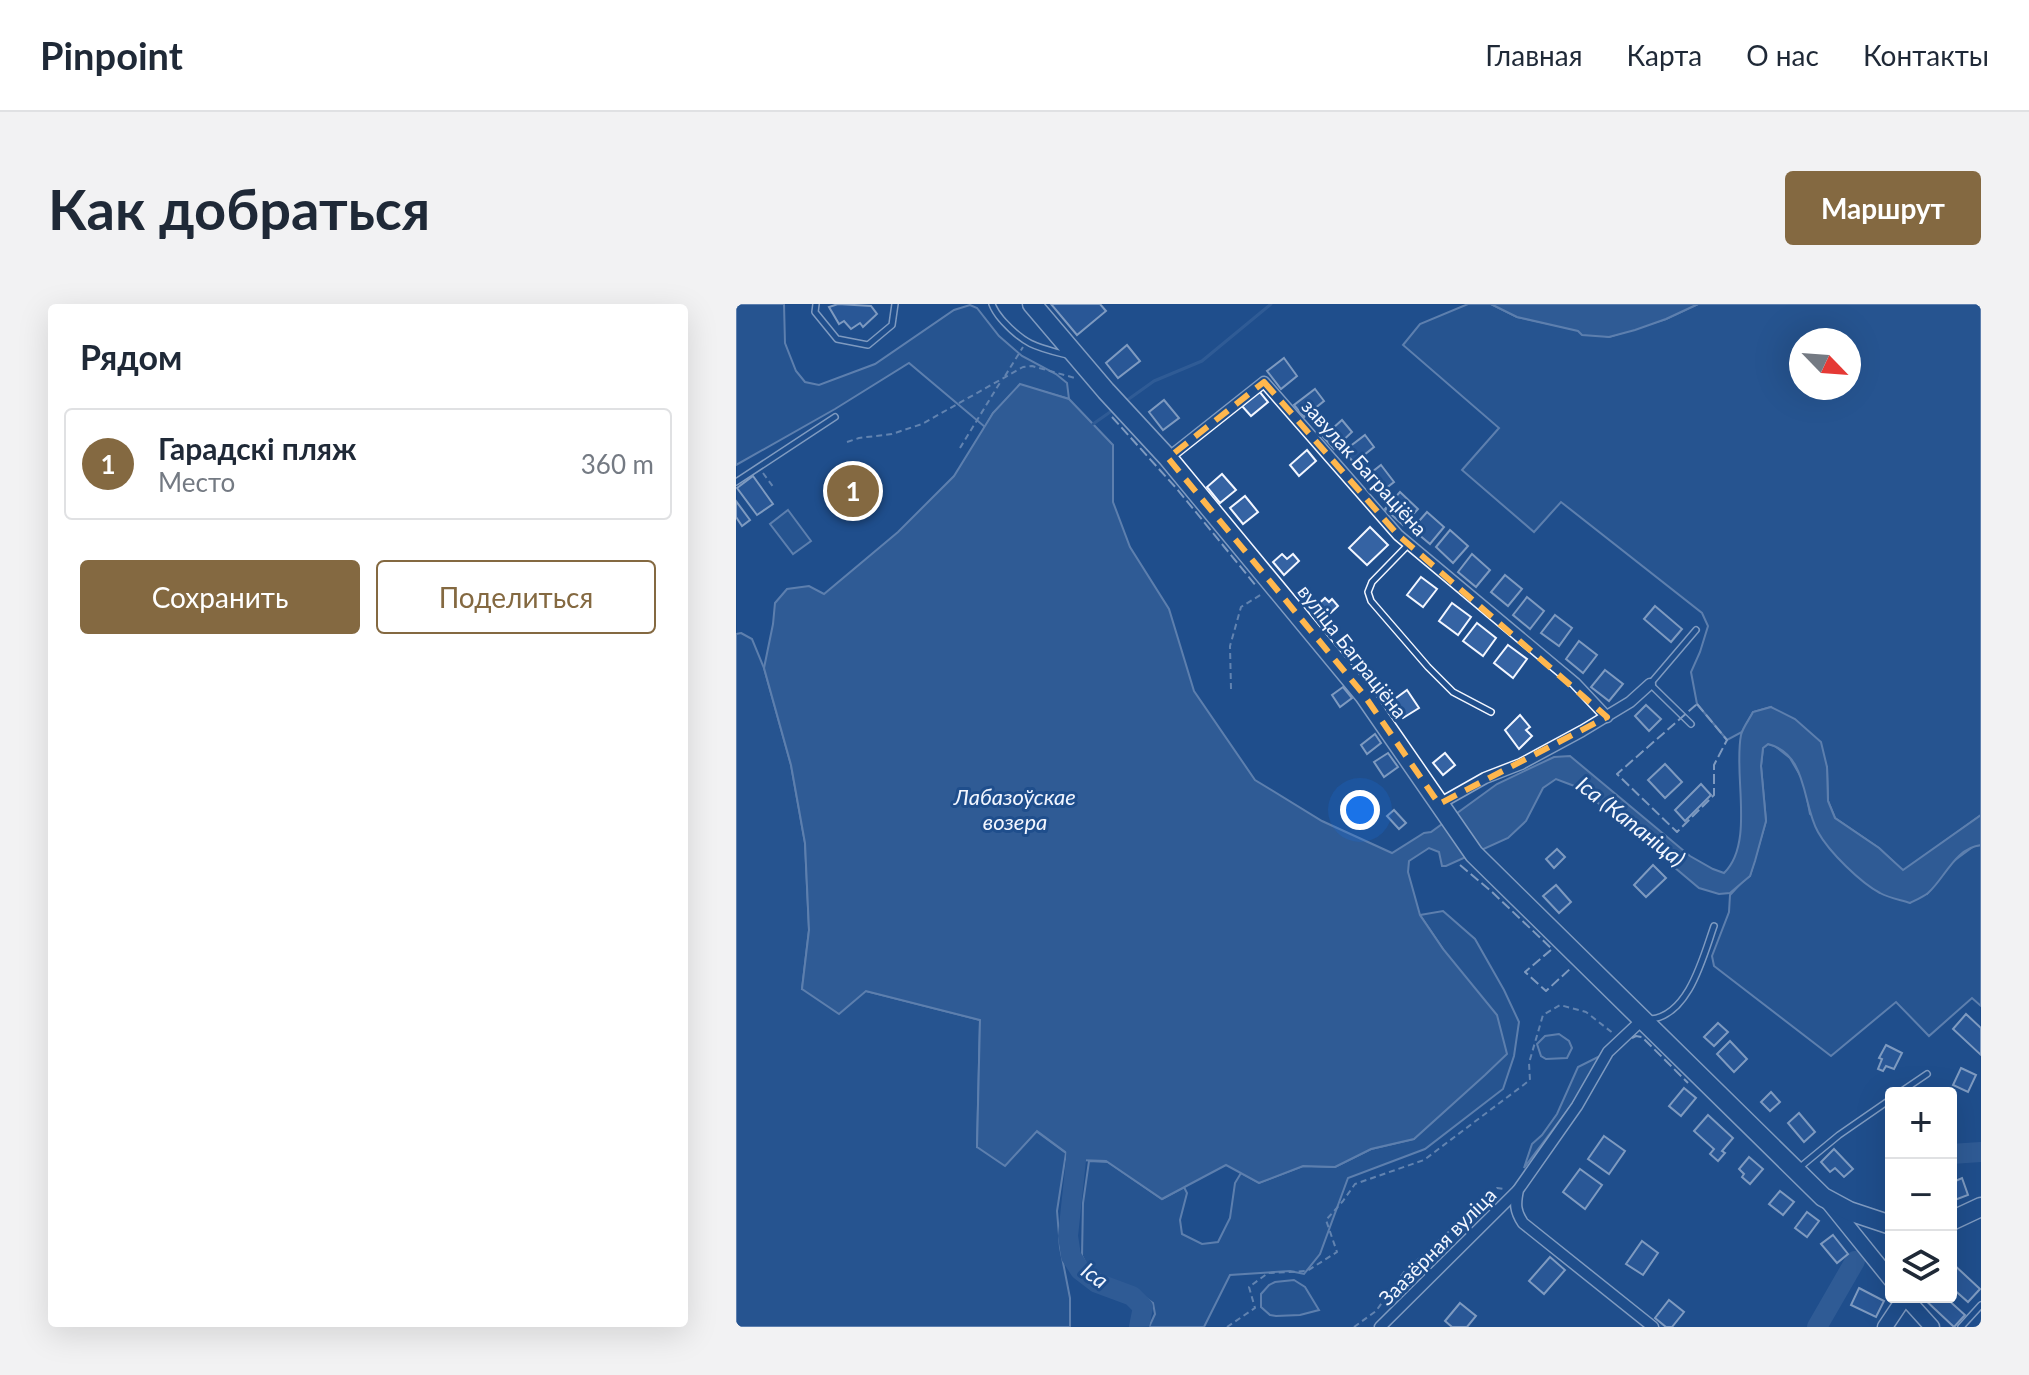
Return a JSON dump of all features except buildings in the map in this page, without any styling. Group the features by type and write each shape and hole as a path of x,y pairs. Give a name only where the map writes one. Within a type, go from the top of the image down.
{"highway":[{"name":"вуліца Баграціёна","path":"1032,304 1168,458 1364,695 1474,854 1823,1197 1857,1214 1885,1223"},
{"path":"1957,1218 1981,1207"}],"main road":[{"path":"1823,1197 1885,1271"},
{"path":"1885,1327 1901,1303"},
{"path":"1910,1303 1932,1327"}],"street":[{"name":"завулак Баграціёна","path":"1168,458 1264,382 1398,535 1575,683 1607,717"},
{"path":"1444,811 1485,778 1521,764 1607,717 1650,684"},
{"path":"1642,1020 1608,1052 1577,1106 1518,1190 1515,1203 1523,1223 1653,1327"},
{"name":"Заазёрная вуліца","path":"1380,1327 1518,1190"}],"lane":[{"path":"816,304 815,312 837,339 868,345 892,325 895,304"},
{"path":"992,304 1019,338 1038,348 1077,357"},
{"path":"736,482 835,417"},
{"path":"1408,544 1372,582 1368,592 1371,601 1453,692 1491,712"},
{"path":"1691,724 1650,684 1696,630"},
{"path":"1642,1020 1658,1019 1673,1011 1681,1001 1695,978 1714,926"},
{"path":"1908,1087 1927,1074"},
{"path":"1795,1171 1885,1103"},
{"path":"1961,1327 1981,1305"}],"path":[{"path":"960,448 1023,347"},
{"path":"847,442 892,434 922,424 1023,367 1032,366 1084,379"},
{"path":"759,467 774,488"},
{"path":"1231,689 1230,646 1241,607 1266,591"},
{"path":"1227,1327 1255,1308 1249,1287 1268,1273 1307,1271 1337,1252 1326,1220 1355,1184 1424,1160 1530,1080 1529,1063 1543,1015 1560,1005 1586,1012 1621,1040"},
{"path":"1354,1327 1376,1311 1404,1272 1497,1188 1518,1190"}],"highlighted area":[{"path":"1264,382 1398,535 1607,717 1439,804 1364,695 1168,458"}],"shaded area":[{"path":"736,304 784,304 785,343 796,371 805,382 819,385 875,364 954,310 970,305 977,308 999,336 1022,356 1067,383 1069,399 1020,385 993,413 985,427 909,363 736,465"},
{"path":"1468,304 1491,304 1517,317 1609,337 1666,319 1698,304 1981,304 1981,815 1903,871 1879,848 1835,818 1828,801 1827,767 1771,707 1753,712 1742,732 1727,740 1697,704 1691,672 1708,626 1702,613 1561,502 1534,532 1462,470 1499,428 1403,345 1420,324"},
{"path":"788,510 811,541 793,554 770,524"},
{"path":"741,633 752,639 764,668 791,765 805,843 809,930 802,989 866,991 980,1020 977,1147 1036,1131 1066,1153 1057,1211 1070,1298 1070,1327 736,1327 736,634"},
{"path":"1768,744 1790,758 1804,782 1810,814 1927,894 1951,863 1974,846 1981,845 1981,1006 1972,998 1929,1036 1896,1002 1831,1056 1714,966 1712,956 1729,912 1730,895 1750,876 1766,821 1761,766 1763,748"},
{"path":"1443,911 1475,939 1519,1022 1514,1056 1503,1089 1425,1149 1348,1178 1320,1254 1304,1274 1290,1271 1230,1275 1204,1327 1149,1327 1155,1314 1153,1303 1133,1289 1094,1273 1082,1256 1083,1203 1089,1161 1108,1162 1162,1199 1184,1187 1187,1193 1180,1220 1182,1234 1202,1244 1218,1242 1230,1218 1235,1183 1241,1173 1259,1183 1303,1166 1335,1167 1371,1149 1414,1139 1443,949 1420,915"},
{"path":"1559,1034 1569,1041 1572,1048 1567,1058 1546,1059 1541,1056 1537,1044 1545,1036"},
{"path":"1602,1055 1573,1103 1524,1168 1532,1144 1557,1114 1578,1067"},
{"path":"1294,1280 1305,1287 1319,1310 1276,1316 1261,1307 1261,1294 1269,1285"}],"water":[{"path":"1491,304 1698,304 1666,319 1609,337 1582,335 1578,331 1517,317"},
{"name":"Лабазоўскае возера","path":"1020,384 1069,399 1113,445 1113,502 1130,547 1169,609 1194,691 1255,780 1322,821 1392,853 1424,833 1431,832 1497,784 1554,757 1570,756 1690,856 1724,873 1739,844 1741,735 1753,712 1771,707 1795,719 1821,742 1827,767 1828,801 1835,818 1879,848 1903,870 1981,815 1981,845 1964,852 1928,893 1910,903 1884,895 1855,875 1823,840 1813,821 1797,769 1781,750 1768,744 1763,748 1761,766 1766,821 1755,861 1750,876 1730,893 1719,894 1699,888 1658,849 1577,787 1556,779 1543,788 1526,821 1508,838 1446,866 1442,866 1439,852 1429,848 1409,861 1408,872 1420,915 1443,949 1497,1015 1507,1054 1414,1139 1371,1149 1335,1167 1303,1166 1259,1183 1226,1165 1162,1199 1106,1161 1076,1160 1037,1131 1005,1166 977,1147 980,1020 866,991 839,1014 802,989 809,930 805,843 791,765 764,668 775,603 787,589 809,586 824,594 898,532 954,476 993,413"}],"waterway":[{"path":"1126,401 1154,381 1202,361 1271,304"},
{"path":"1093,424 1113,410"},
{"name":"Іса","path":"1077,1133 1068,1236 1071,1256 1080,1270 1097,1283 1132,1296 1143,1307 1139,1327"},
{"path":"1957,1154 1981,1152"},
{"path":"1817,1327 1855,1261"}],"fence":[{"path":"1112,417 1177,489 1257,587"},
{"path":"1697,704 1727,740 1714,765 1714,795 1677,832 1617,774 1697,704"},
{"path":"1460,865 1552,949 1525,972 1546,991 1571,968"},
{"path":"1632,1038 1642,1037 1688,1083"}],"place":[{"name":"Гарадскі пляж","path":"853,491"}],"water label":[{"name":"Іса (Капаніца)","path":"1631,821"}]}
